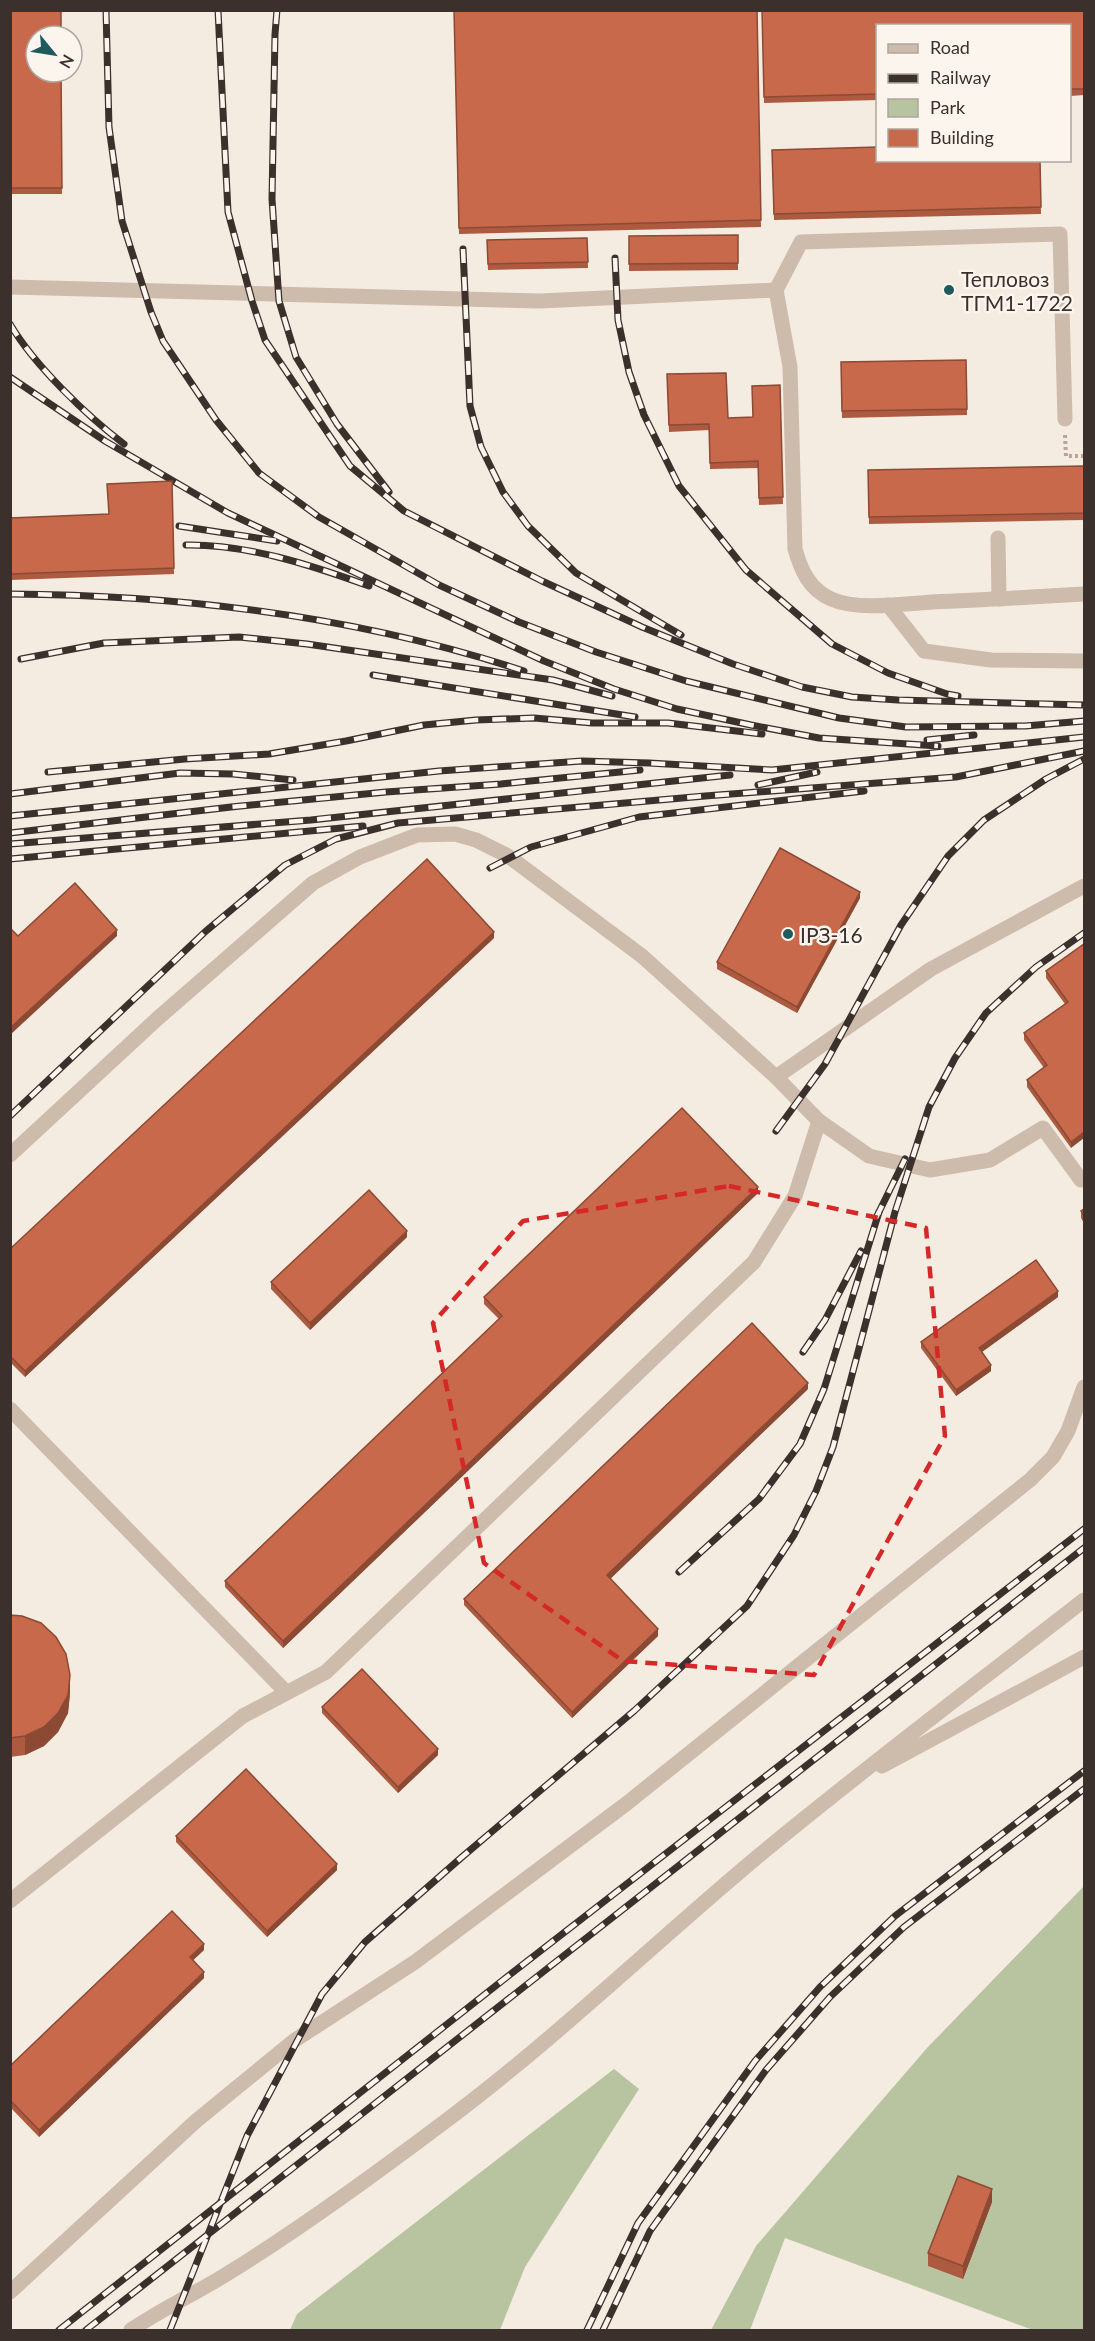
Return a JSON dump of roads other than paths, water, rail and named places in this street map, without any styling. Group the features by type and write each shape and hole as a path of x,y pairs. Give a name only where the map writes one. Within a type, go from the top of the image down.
{"street":[{"path":"1065,419 1060,234 801,242 776,290 790,367 795,549 800,569 813,587 831,599 852,604 888,605 1084,594"},
{"path":"10,287 540,302 776,290"},
{"path":"998,538 999,599"},
{"path":"888,605 924,651 991,660 1084,660"},
{"path":"10,1155 157,1019 313,883 360,858 417,836 455,834 476,840 508,856 642,956 776,1077 819,1121 869,1156 930,1170 990,1160 1043,1128 1081,1180 1084,1178"},
{"path":"776,1077 931,969 1084,886"},
{"path":"10,1902 243,1716 326,1671 754,1262 795,1196 819,1121"},
{"path":"10,2292 196,2121 295,2040 415,1962 626,1804 1030,1480 1053,1457 1068,1431 1084,1388"},
{"path":"10,1409 287,1693"},
{"path":"131,2331 158,2311 229,2273 445,2122 553,2036 756,1858 1084,1600"},
{"path":"850,1782 939,1737 1084,1656"}],"railway":[{"path":"106,10 109,127 122,221 151,312 163,341 216,420 259,473 319,517 439,585 519,622 596,652 686,681 839,718 906,727 1025,726 1084,721"},
{"path":"218,10 228,212 265,340 350,466 404,511 542,581 642,627 733,664 802,687 852,697 898,700 1084,705"},
{"path":"277,10 272,199 279,301 296,357 337,424 389,492"},
{"path":"463,249 470,406 481,447 503,492 528,526 576,573 681,635"},
{"path":"615,258 618,320 629,372 644,415 679,486 746,570 832,644 888,673 958,696"},
{"path":"10,324 20,340 62,389 124,444"},
{"path":"10,377 105,441 228,513 544,661 614,689 677,709 819,738 938,746"},
{"path":"179,526 277,541"},
{"path":"186,545 232,548 279,557 369,586"},
{"path":"10,594 140,599 270,613 399,636 524,671"},
{"path":"21,659 104,643 239,637 307,644 553,680 612,696"},
{"path":"373,675 635,717"},
{"path":"48,772 185,759 269,754 424,725 476,720 534,718 592,723 668,723 762,734"},
{"path":"927,740 974,735"},
{"path":"10,816 439,771 582,761 772,770 1084,737"},
{"path":"10,1116 206,931 285,865 336,839 398,823 956,777 1084,751"},
{"path":"776,1131 825,1064 901,925 948,856 984,820 1046,779 1084,759"},
{"path":"10,833 231,807 640,770"},
{"path":"758,785 817,772"},
{"path":"10,794 180,773 233,774 293,780"},
{"path":"10,844 311,820 730,775"},
{"path":"490,868 531,847 639,817 864,791"},
{"path":"10,859 363,826"},
{"path":"170,2330 247,2136 322,1994 365,1942 634,1711 747,1606 794,1535 816,1491 833,1447 895,1212 929,1107 955,1058 986,1013 1036,967 1084,933"},
{"path":"876,1218 905,1159"},
{"path":"679,1572 759,1499 800,1444 824,1389 879,1212"},
{"path":"803,1352 825,1320 861,1251"},
{"path":"59,2330 512,1973 1084,1529"},
{"path":"86,2330 1084,1548"},
{"path":"587,2330 638,2223 755,2061 820,1987 895,1916 1084,1771"},
{"path":"603,2330 650,2231 766,2070 830,1997 904,1927 1084,1789"}],"place":[{"name":"Тепловоз ТГМ1-1722","path":"949,290"},
{"name":"ІРЗ-16","path":"788,934"}]}
